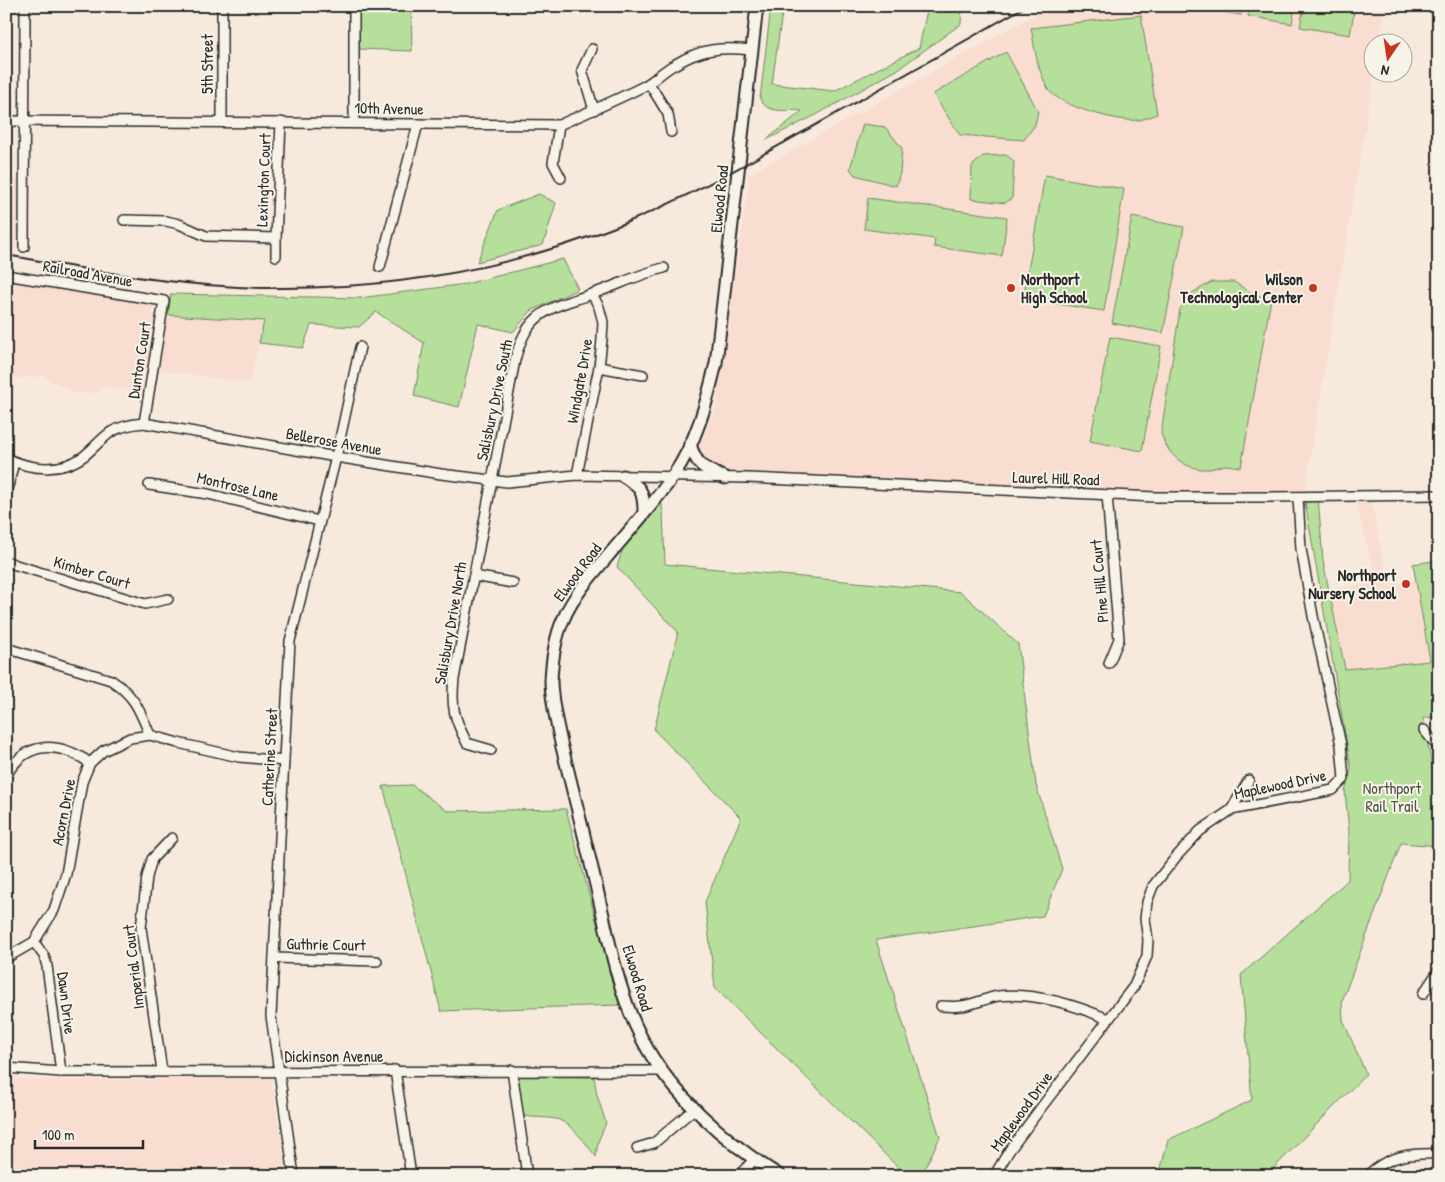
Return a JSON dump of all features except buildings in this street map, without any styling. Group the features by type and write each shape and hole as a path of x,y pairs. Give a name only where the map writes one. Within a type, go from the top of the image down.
{"main road":[{"name":"Elwood Road","path":"757,6 716,363 706,405 690,444 672,477 590,577 565,615 555,648 551,681 554,712 561,743 616,968 642,1039 662,1071 694,1109 754,1160 780,1176"},
{"path":"690,444 695,459 702,468 725,478"},
{"path":"623,476 639,486 644,497 644,512"}],"street":[{"path":"24,247 25,6"},
{"name":"5th Street","path":"222,6 222,122"},
{"path":"354,6 354,122"},
{"name":"10th Avenue","path":"6,121 354,122 559,125 649,83 674,65 702,52 726,48 752,50"},
{"path":"592,49 582,70 594,110"},
{"path":"649,83 668,114 671,132"},
{"name":"Lexington Court","path":"276,256 280,122"},
{"path":"380,267 418,124"},
{"path":"559,125 553,163 561,178"},
{"path":"124,220 166,221 206,236 276,238"},
{"name":"Salisbury Drive South","path":"492,481 514,360 525,331 545,312 567,302 646,272 664,268"},
{"name":"Railroad Avenue","path":"6,275 164,301"},
{"name":"Windgate Drive","path":"577,474 599,367 603,322 599,307 592,294"},
{"name":"Dunton Court","path":"144,423 164,301"},
{"name":"Catherine Street","path":"294,1176 271,1016 290,641 336,457 360,346"},
{"path":"599,367 643,375"},
{"name":"Bellerose Avenue","path":"10,460 30,467 42,468 55,468 70,464 83,457 110,433 126,425 144,423 336,457 492,481 521,481 577,474 672,477"},
{"path":"6,495 10,460"},
{"name":"Laurel Hill Road","path":"672,477 1190,497 1439,495"},
{"name":"Salisbury Drive North","path":"491,750 466,743 454,715 452,697 492,481"},
{"name":"Montrose Lane","path":"149,485 208,494 319,521"},
{"name":"Pine Hill Court","path":"1107,495 1119,639 1109,663"},
{"name":"Maplewood Drive","path":"994,1176 1010,1151 1134,986 1147,956 1147,902 1153,886 1200,831 1231,810 1333,790 1344,779 1341,745 1313,616 1301,549 1298,497"},
{"name":"Kimber Court","path":"7,563 145,604 168,599"},
{"path":"474,576 513,583"},
{"path":"6,648 111,680 124,689 136,702 150,735"},
{"path":"1424,730 1437,746 1439,754"},
{"name":"Acorn Drive","path":"6,958 34,942 54,910 66,874 82,782 90,763 103,751 118,742 150,735 239,757 284,761"},
{"path":"6,776 21,756 38,748 53,747 66,749 78,754 90,763"},
{"path":"1231,810 1249,780"},
{"name":"Imperial Court","path":"162,1071 142,928 147,877 152,859 172,838"},
{"name":"Dawn Drive","path":"34,942 44,956 47,966 60,1072"},
{"name":"Guthrie Court","path":"274,958 377,961"},
{"path":"1423,994 1439,970"},
{"path":"941,1006 962,1006 998,996 1018,996 1072,1006 1108,1019"},
{"name":"Dickinson Avenue","path":"6,1068 60,1072 662,1071"},
{"path":"395,1070 411,1176"},
{"path":"512,1070 527,1176"},
{"path":"637,1148 654,1143 694,1109"},
{"path":"1367,1176 1388,1160 1413,1154 1439,1154"},
{"path":"738,1176 754,1160"}],"shaded area":[{"path":"539,6 737,6 538,9"},
{"name":"Northport High School","path":"1050,6 1385,6 1381,32 1362,32 1362,82 1373,82 1304,496 1072,491 726,476 696,455 716,408 750,174"},
{"path":"6,180 18,181 16,249 6,247"},
{"path":"6,278 153,303 152,313 264,321 250,383 144,368 141,392 100,386 98,392 75,394 44,376 6,379"},
{"name":"Northport Nursery School","path":"1355,498 1371,498 1388,585 1416,581 1430,661 1345,669 1329,590 1377,583"},
{"path":"6,1078 44,1080 271,1079 287,1176 235,1176 233,1164 186,1172 186,1176 6,1176"}],"green space":[{"path":"357,6 411,6 412,51 358,49"},
{"path":"771,6 783,6 772,84 834,91 919,48 928,6 962,6 961,24 897,70 816,115 766,140 802,111 773,109 763,104 760,99"},
{"path":"1196,6 1242,6 1241,15 1196,8"},
{"path":"1250,6 1295,6 1292,24 1248,16"},
{"path":"1304,6 1355,6 1350,35 1300,27"},
{"path":"1141,15 1157,114 1139,120 1118,119 1091,112 1065,102 1049,90 1039,68 1031,28"},
{"path":"1006,52 1038,111 1035,125 1024,140 960,135 933,94"},
{"path":"863,124 885,127 902,148 900,173 896,186 855,175 850,169"},
{"path":"1006,155 1014,161 1012,198 1005,203 971,199 972,166 983,156"},
{"path":"1045,175 1124,189 1104,311 1023,299"},
{"path":"539,194 556,203 543,245 477,262 498,210"},
{"path":"868,198 1007,217 1002,256 934,247 935,239 864,229"},
{"path":"1132,217 1184,227 1163,333 1112,323"},
{"path":"563,259 578,289 531,311 513,332 478,324 459,407 414,396 424,343 376,312 359,327 311,325 303,348 259,343 264,321 168,315 171,294 360,298 466,284"},
{"path":"1212,282 1234,282 1253,294 1271,299 1241,467 1225,465 1201,469 1178,460 1168,448 1161,433 1180,309 1192,293"},
{"path":"1110,337 1161,346 1142,451 1090,441"},
{"path":"658,485 663,511 665,564 961,592 1018,644 1036,785 1062,869 1043,916 876,940 940,1137 921,1176 907,1176 715,988 705,902 741,818 654,730 678,632 617,567 632,520"},
{"name":"Northport Rail Trail","path":"1304,496 1318,496 1323,561 1345,669 1430,661 1413,564 1439,560 1439,717 1423,718 1434,777 1439,787 1439,846 1401,843 1342,1001 1343,1020 1366,1074 1266,1176 1159,1176 1168,1140 1252,1100 1241,975 1348,880 1349,831 1345,792 1351,768"},
{"path":"412,785 447,811 566,809 619,1005 441,1011 383,786"},
{"path":"520,1076 594,1077 597,1095 606,1123 598,1142 596,1157 579,1135 562,1121 552,1118 524,1116 520,1106 518,1080"}],"railway":[{"path":"6,255 144,278 247,288 326,287 369,284 456,272 498,263 582,239 648,214 766,153 1026,6"}],"place":[{"name":"Northport High School","path":"1011,288"},
{"name":"Wilson Technological Center","path":"1313,288"},
{"name":"Northport Nursery School","path":"1406,584"}]}
